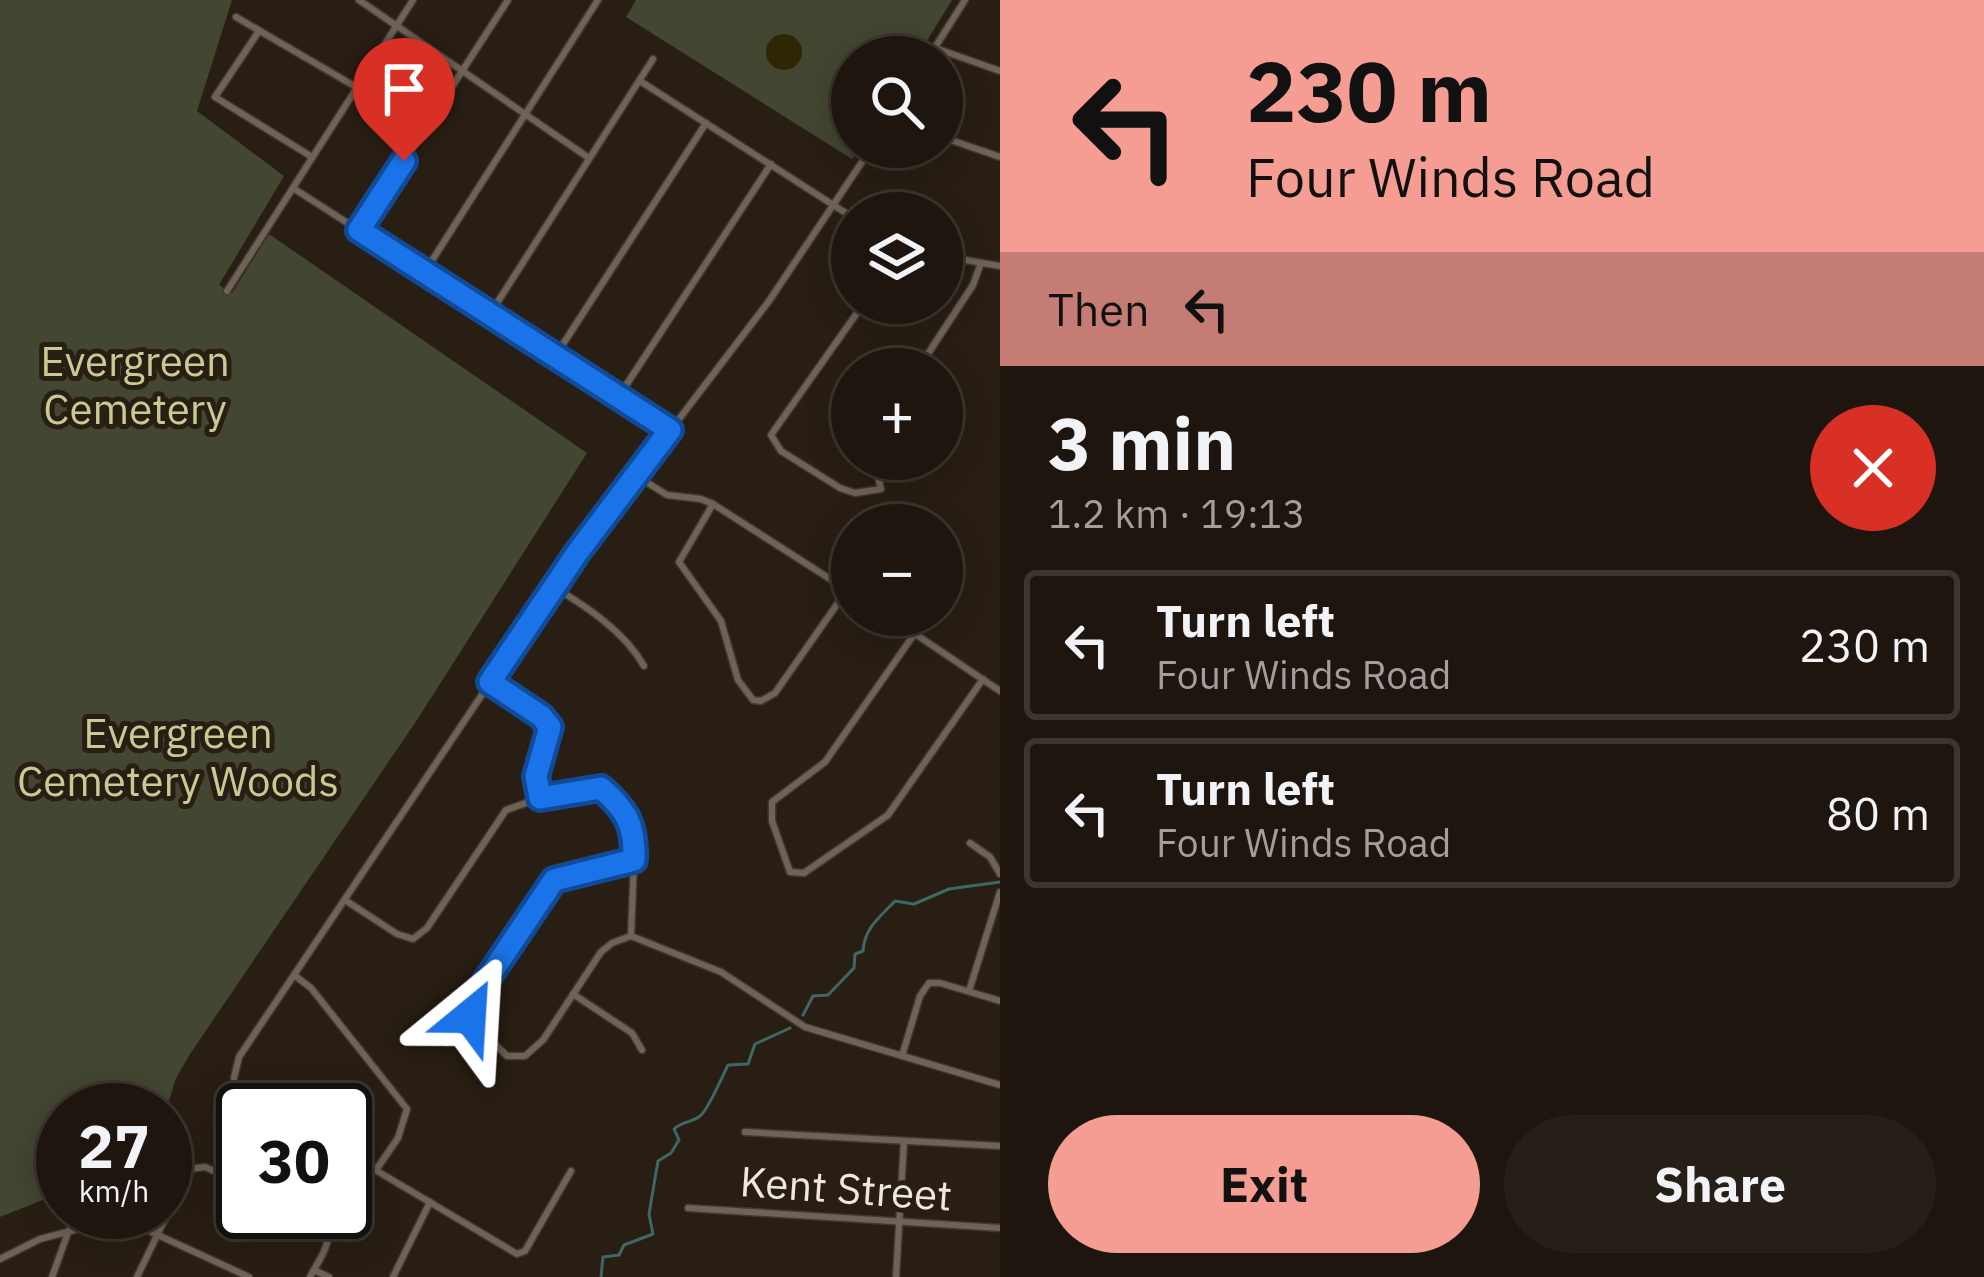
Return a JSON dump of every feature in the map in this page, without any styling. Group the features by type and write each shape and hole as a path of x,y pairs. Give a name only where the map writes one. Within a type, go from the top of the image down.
{"street":[{"path":"358,0 589,158"},
{"path":"227,291 413,0"},
{"path":"359,230 508,0"},
{"path":"425,272 598,0"},
{"path":"942,36 965,0"},
{"path":"236,17 356,86"},
{"path":"259,31 215,98 312,157"},
{"path":"963,58 1000,71"},
{"path":"490,314 653,59"},
{"path":"640,81 831,204"},
{"path":"556,355 706,123"},
{"path":"963,144 1000,157"},
{"path":"620,396 771,164"},
{"path":"293,188 670,430"},
{"path":"233,1078 239,1057 554,587 769,301 831,210"},
{"path":"963,259 1000,266"},
{"path":"932,348 973,285 981,262"},
{"path":"831,349 775,427 772,439 781,451 845,490 881,490 879,480"},
{"path":"635,475 667,495 712,504 831,580"},
{"path":"712,504 679,562 721,621 738,680 753,700 775,693 831,618"},
{"path":"554,587 615,631 644,666"},
{"path":"914,636 825,762 772,802 772,821 790,872 804,873 888,815 983,679"},
{"path":"920,636 1000,691"},
{"path":"490,682 550,727 536,776 540,798"},
{"path":"346,900 404,938 422,934 500,815 540,798 601,788 631,822 635,835 631,936"},
{"path":"970,843 990,856 1000,873"},
{"path":"634,860 554,880 471,1003 470,1016 501,1052 516,1058 538,1046 606,947 631,936 722,972 805,1027 1000,1085"},
{"path":"969,991 1000,892"},
{"path":"294,974 406,1109 398,1138 376,1170"},
{"path":"902,1056 920,996 929,983 1000,1001"},
{"path":"573,994 632,1034 642,1050"},
{"path":"746,1132 1000,1146"},
{"path":"896,1277 904,1141"},
{"path":"372,1168 517,1254 525,1252 571,1171"},
{"path":"393,1277 430,1202"},
{"name":"Kent Street","path":"688,1208 1000,1228"},
{"path":"0,1258 42,1239"},
{"path":"52,1277 66,1239"},
{"path":"137,1277 156,1239"},
{"path":"167,1239 248,1277"},
{"path":"328,1239 312,1274 329,1277"}],"green space":[{"path":"0,0 232,0 197,111 284,176 219,285 232,293 269,234 587,453 417,720 174,1083 36,1083 36,1203 0,1217"},
{"path":"636,0 952,0 930,36 831,36 831,146 626,17"}],"sand":[{"path":"784,34 797,39 802,52 797,65 784,70 771,65 766,52 771,39"}],"waterway":[{"path":"803,1015 813,996 828,995 854,968 855,954 863,951 870,929 895,901 914,904 949,889 1000,882"},
{"path":"601,1277 603,1257 619,1255 624,1245 653,1234 649,1214 658,1161 679,1140 674,1129 703,1113 728,1065 748,1064 755,1044 790,1028"}],"route":[{"path":"404,161 359,230 670,430 597,524 490,682 550,727 536,776 540,798 601,788 631,822 634,860 554,880 471,1003 470,1016"}],"park label":[{"name":"Evergreen Cemetery","path":"135,384"},
{"name":"Evergreen Cemetery Woods","path":"178,756"}]}
